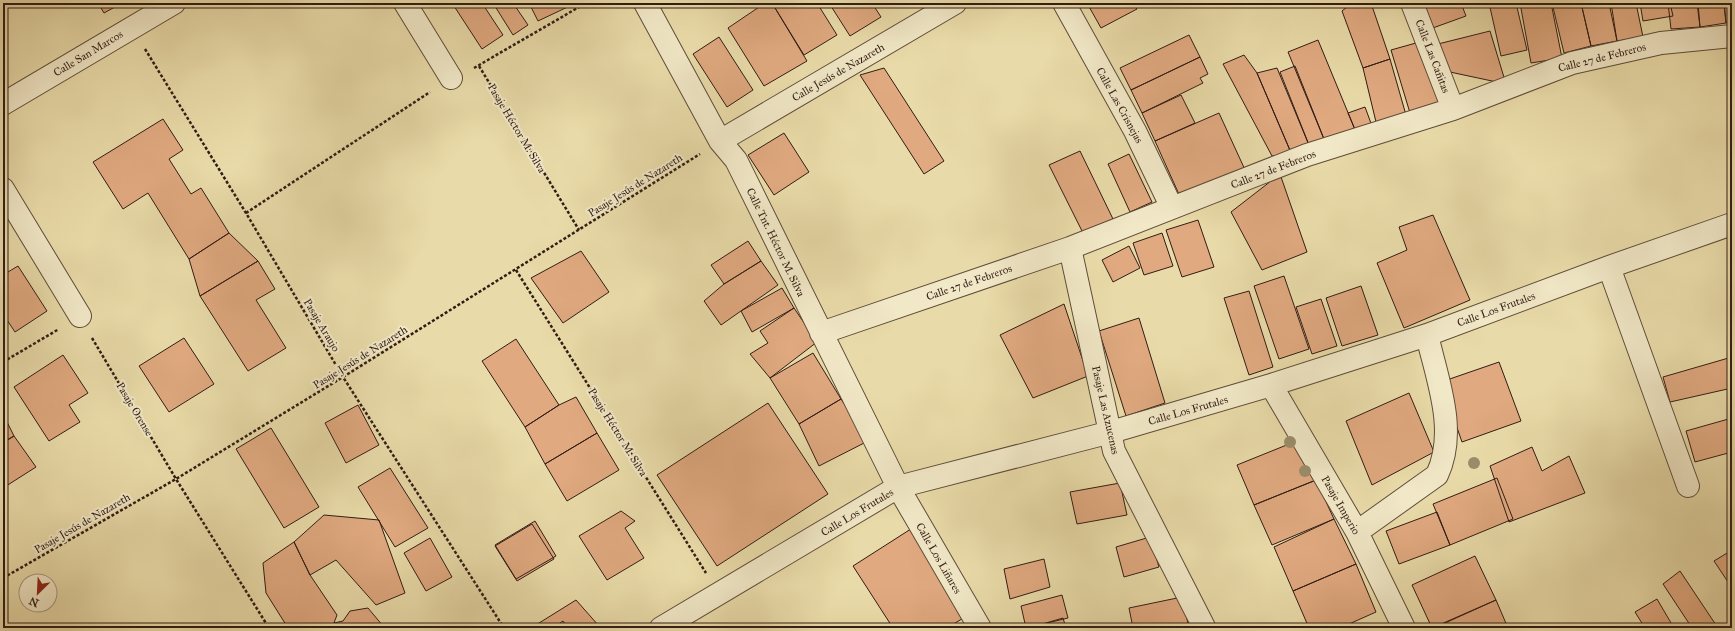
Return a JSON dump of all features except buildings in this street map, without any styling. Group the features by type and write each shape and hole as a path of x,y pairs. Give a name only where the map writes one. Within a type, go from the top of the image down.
{"street":[{"name":"Calle San Marcos","path":"3,104 131,27 174,3"},
{"path":"405,3 451,78"},
{"name":"Calle Tnt. Héctor M. Silva","path":"645,3 720,141 736,160 898,487"},
{"name":"Calle Jesús de Nazareth","path":"720,141 955,3"},
{"name":"Calle Las Crisnejas","path":"1064,3 1135,131 1172,208"},
{"name":"Calle Las Cañitas","path":"1412,3 1453,108"},
{"name":"Calle 27 de Febreros","path":"821,333 1070,248 1307,155 1453,108 1572,62 1661,43 1732,36"},
{"path":"3,189 80,316"},
{"name":"Calle Los Frutales","path":"662,628 898,487 1110,432 1271,385 1427,334 1609,267 1732,224"},
{"name":"Pasaje Las Azucenas","path":"1070,248 1114,451 1204,627"},
{"path":"1609,267 1688,486"},
{"path":"1357,532 1437,475 1443,462 1446,419 1427,334"},
{"name":"Pasaje Imperio","path":"1271,385 1357,532 1404,628"},
{"name":"Calle Los Liñares","path":"898,487 980,628"}],"path":[{"path":"246,214 451,78 479,66 586,3"},
{"name":"Pasaje Araujo","path":"131,27 246,214 343,377 504,628"},
{"name":"Pasaje Héctor M. Silva","path":"479,66 579,230"},
{"name":"Pasaje Jesús de Nazareth","path":"3,578 176,479 516,270 720,141"},
{"name":"Pasaje Héctor M. Silva","path":"516,270 719,593"},
{"path":"3,362 80,316"},
{"name":"Pasaje Orense","path":"80,316 176,479 269,628"}]}
